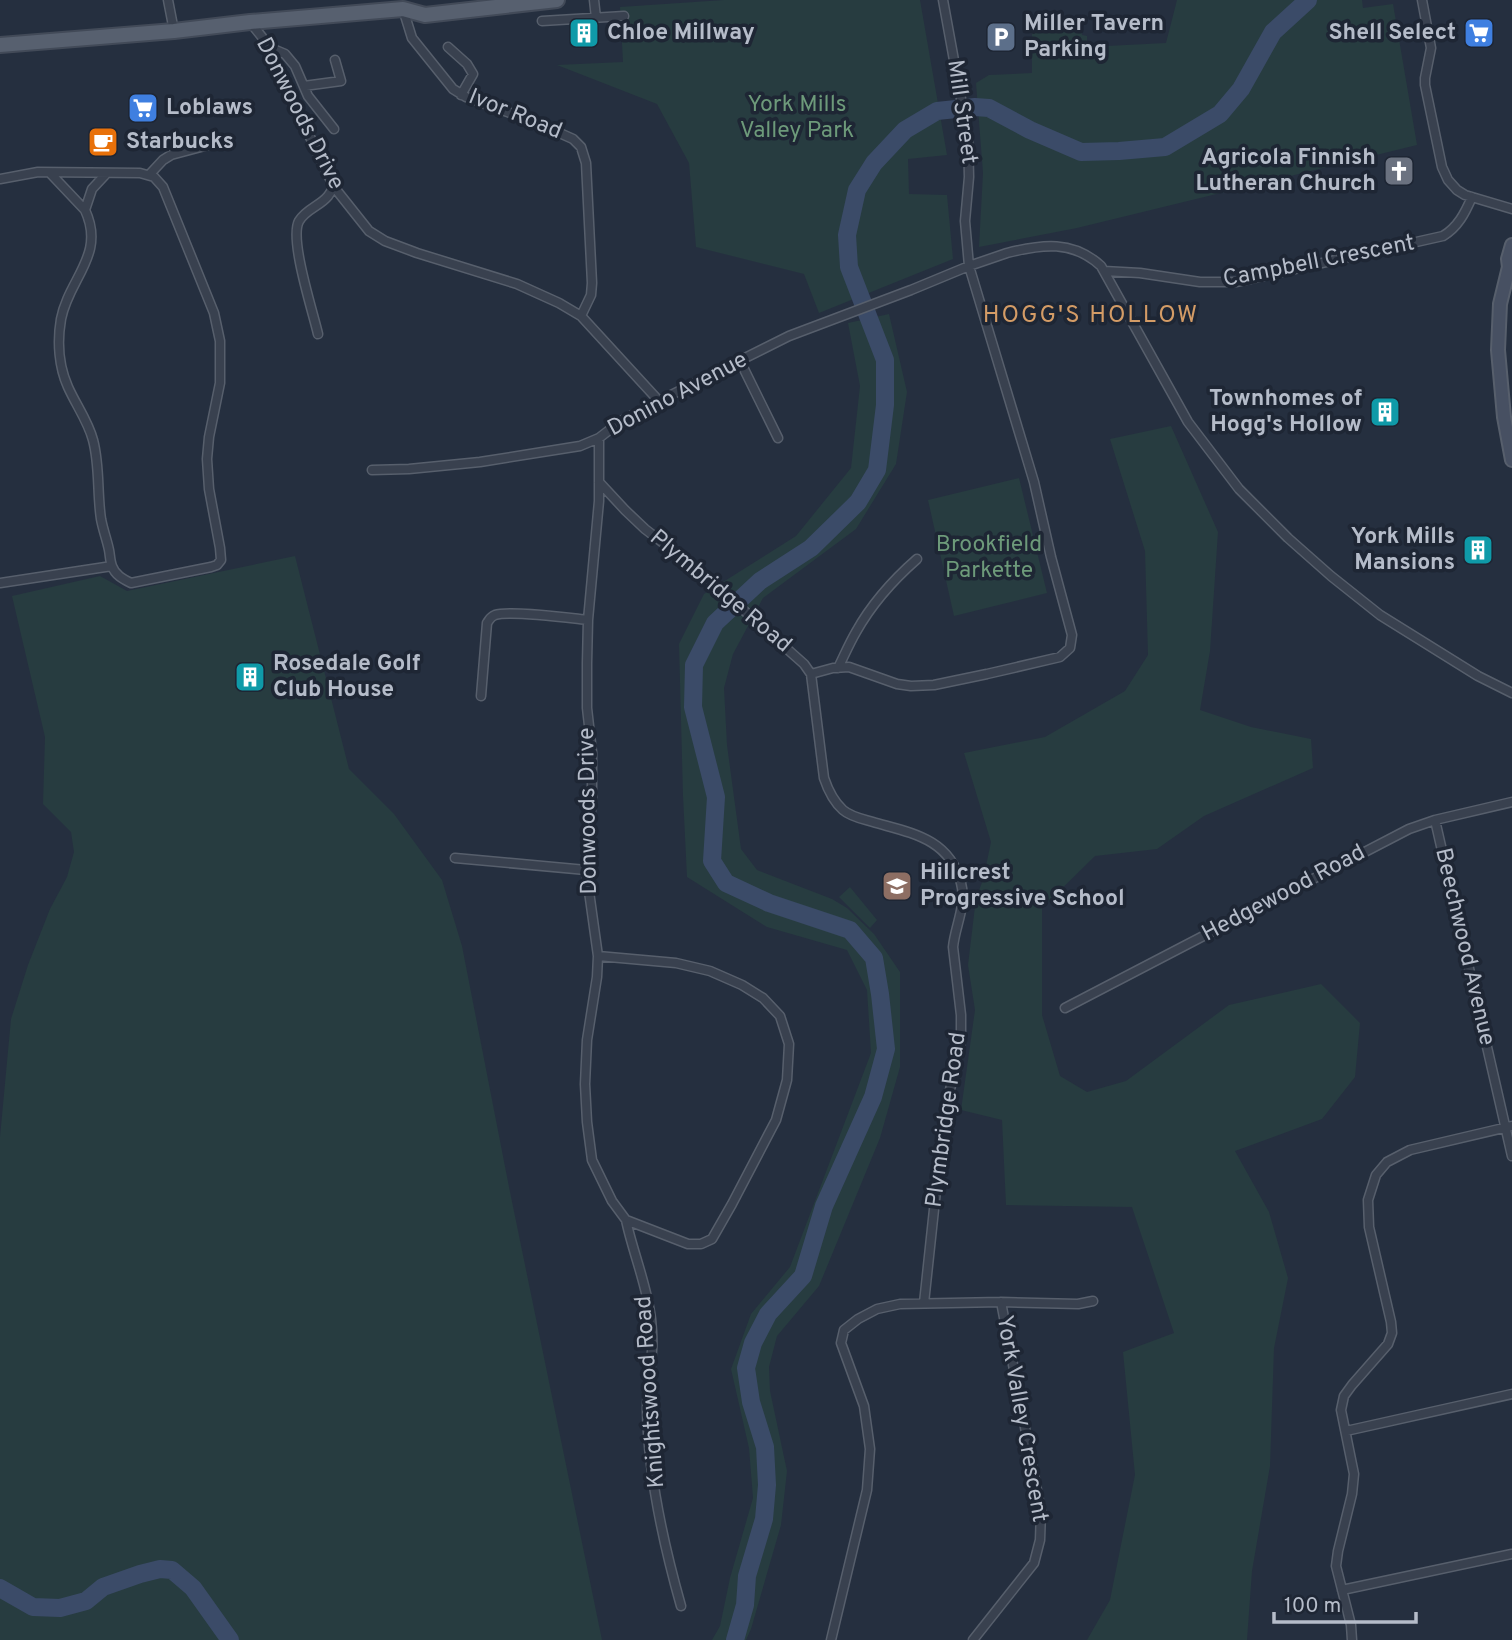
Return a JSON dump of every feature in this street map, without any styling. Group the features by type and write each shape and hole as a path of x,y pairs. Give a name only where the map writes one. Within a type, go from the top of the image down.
{"main road":[{"path":"403,9 416,0"},
{"path":"0,45 174,32 250,22 403,9 425,15 556,0"},
{"path":"1512,245 1508,259 1511,266 1500,304 1498,350 1504,417 1512,460"}],"street":[{"path":"168,0 174,32"},
{"path":"594,0 596,18"},
{"name":"Mill Street","path":"838,667 858,669 897,684 934,685 1060,657 1070,648 1072,635 1034,482 969,266 965,221 969,177 967,128 943,0"},
{"path":"1422,0 1431,48 1425,85 1445,175 1461,193 1512,209"},
{"name":"Ivor Road","path":"403,9 412,37 444,79 461,95 536,122 573,139 581,147 586,163 592,283 591,295 581,316"},
{"path":"542,21 624,16"},
{"name":"Donwoods Drive","path":"250,22 262,37 334,187 369,231 385,241 416,253 517,284 559,303 581,316 659,401"},
{"path":"266,46 285,54 295,66 312,102 334,129"},
{"path":"447,47 467,64 473,74 461,95"},
{"path":"304,86 341,81 335,60"},
{"path":"149,175 171,155 216,144"},
{"path":"0,179 26,173 50,173 106,174 140,173 157,179 163,187 219,330 221,374 208,437 207,459 209,489 220,548 221,560 217,565 131,583 116,574 112,566 101,520 93,440 88,424 67,385 59,343 61,318 66,303 92,246 90,223 85,210 50,173"},
{"path":"85,210 92,189 106,174"},
{"path":"318,334 299,258 296,231 298,222 306,212 328,197 334,187"},
{"name":"Campbell Crescent","path":"1104,271 1140,273 1181,281 1237,282 1443,236 1456,226 1472,198"},
{"name":"Donino Avenue","path":"372,470 480,462 580,446 659,401 789,336 969,266 1019,250 1069,247 1093,259 1104,271"},
{"path":"1104,271 1188,422 1239,489 1288,538 1380,615 1478,677 1512,694"},
{"path":"740,361 778,438"},
{"name":"Donwoods Drive","path":"598,438 599,482 588,620 587,708 592,752 592,798 586,870 598,956 587,1040 585,1084 592,1160 612,1201 626,1220"},
{"name":"Plymbridge Road","path":"599,482 645,529 702,573 794,654 811,674 820,757 829,794 852,816 914,833 935,844 951,860 961,883 962,903 953,947 961,1015 961,1040 941,1143 924,1303"},
{"path":"811,674 838,667 856,632 877,601 900,573 917,559"},
{"path":"0,583 112,566"},
{"path":"481,696 487,622 491,617 497,614 514,614 588,620"},
{"name":"Hedgewood Road","path":"1065,1008 1409,829 1435,820 1512,803"},
{"name":"Beechwood Avenue","path":"1435,820 1509,1127 1512,1156"},
{"path":"455,858 586,870"},
{"path":"598,956 676,963 710,971 742,985 763,998 780,1016 789,1044 787,1080 776,1120 712,1239 701,1244 688,1244 626,1220"},
{"path":"1352,1640 1351,1625 1336,1566 1352,1494 1353,1474 1341,1410 1344,1396 1388,1344 1392,1333 1368,1227 1367,1200 1376,1175 1387,1162 1410,1150 1509,1127"},
{"name":"Knightswood Road","path":"626,1220 643,1278 650,1316 653,1348 647,1410 650,1446 656,1492 681,1605"},
{"path":"831,1640 867,1490 870,1449 864,1406 841,1343 844,1330 877,1309 900,1304 1078,1304 1093,1301"},
{"name":"York Valley Crescent","path":"973,1640 1034,1563 1040,1540 1041,1511 1001,1303"},
{"path":"1346,1431 1512,1394"},
{"path":"1342,1590 1512,1553"}],"green space":[{"name":"York Mills Valley Park","path":"724,0 920,0 947,155 908,159 909,194 947,195 953,259 819,313 804,274 696,247 689,163 657,104 557,65 623,62 620,7"},
{"path":"1177,0 1362,0 1363,8 1393,4 1417,145 1077,228 979,247 983,173 976,83 989,75 1032,73 1032,24 1081,22 1082,35 1087,36 1087,47 1166,43"},
{"path":"889,314 907,392 896,464 856,529 763,598 733,654 724,688 727,745 741,849 757,870 832,899 847,908 874,934 900,972 900,1067 880,1138 819,1286 777,1336 769,1367 770,1391 787,1471 781,1525 751,1629 746,1640 712,1640 720,1626 730,1578 753,1498 749,1448 731,1369 751,1314 790,1267 871,1053 867,990 847,950 767,927 687,877 679,644 704,594 796,536 851,468 860,386 848,323"},
{"path":"1171,426 1218,532 1210,651 1200,710 1251,727 1311,739 1313,768 1204,816 1157,849 1095,856 1042,908 1042,1015 1060,1076 1087,1092 1126,1081 1229,1005 1321,984 1360,1023 1355,1077 1322,1119 1235,1151 1269,1212 1288,1278 1274,1348 1270,1466 1252,1571 1247,1640 1087,1640 1110,1600 1135,1475 1123,1352 1174,1333 1132,1207 1006,1205 1002,1120 961,1110 975,1010 968,965 976,898 983,880 991,842 964,753 1045,737 1125,691 1148,655 1145,551 1110,439"},
{"name":"Brookfield Parkette","path":"1019,478 1047,593 954,616 928,500"},
{"path":"295,556 349,769 394,814 442,880 462,946 602,1640 0,1640 0,1137 11,1019 28,965 50,909 67,877 74,852 71,832 43,804 45,737 12,596 100,576 127,591"},
{"path":"850,887 877,920 870,928 839,897"}],"waterway":[{"path":"735,1640 745,1605 747,1576 764,1519 767,1485 765,1447 751,1402 746,1368 753,1343 768,1314 803,1276 824,1206 873,1097 886,1049 874,958 850,930 769,903 726,883 712,861 716,797 693,707 694,665 715,623 760,581 811,548 858,502 877,470 885,405 885,360 849,267 847,235 857,190 874,163 905,130 937,111 989,108 1030,130 1081,152 1165,147 1220,114 1241,89 1273,32 1308,0"},
{"path":"0,1588 33,1607 60,1608 86,1601 103,1587 140,1574 160,1569 172,1570 193,1588 230,1640"}],"place":[{"name":"Chloe Millway","path":"584,33"},
{"name":"Shell Select","path":"1479,33"},
{"name":"Miller Tavern Parking","path":"1001,37"},
{"name":"Loblaws","path":"143,108"},
{"name":"Starbucks","path":"103,142"},
{"name":"Agricola Finnish Lutheran Church","path":"1399,171"},
{"name":"Townhomes of Hogg's Hollow","path":"1385,412"},
{"name":"York Mills Mansions","path":"1478,550"},
{"name":"Rosedale Golf Club House","path":"250,677"},
{"name":"Hillcrest Progressive School","path":"897,886"}],"district":[{"name":"HOGG'S HOLLOW","path":"1091,316"}]}
